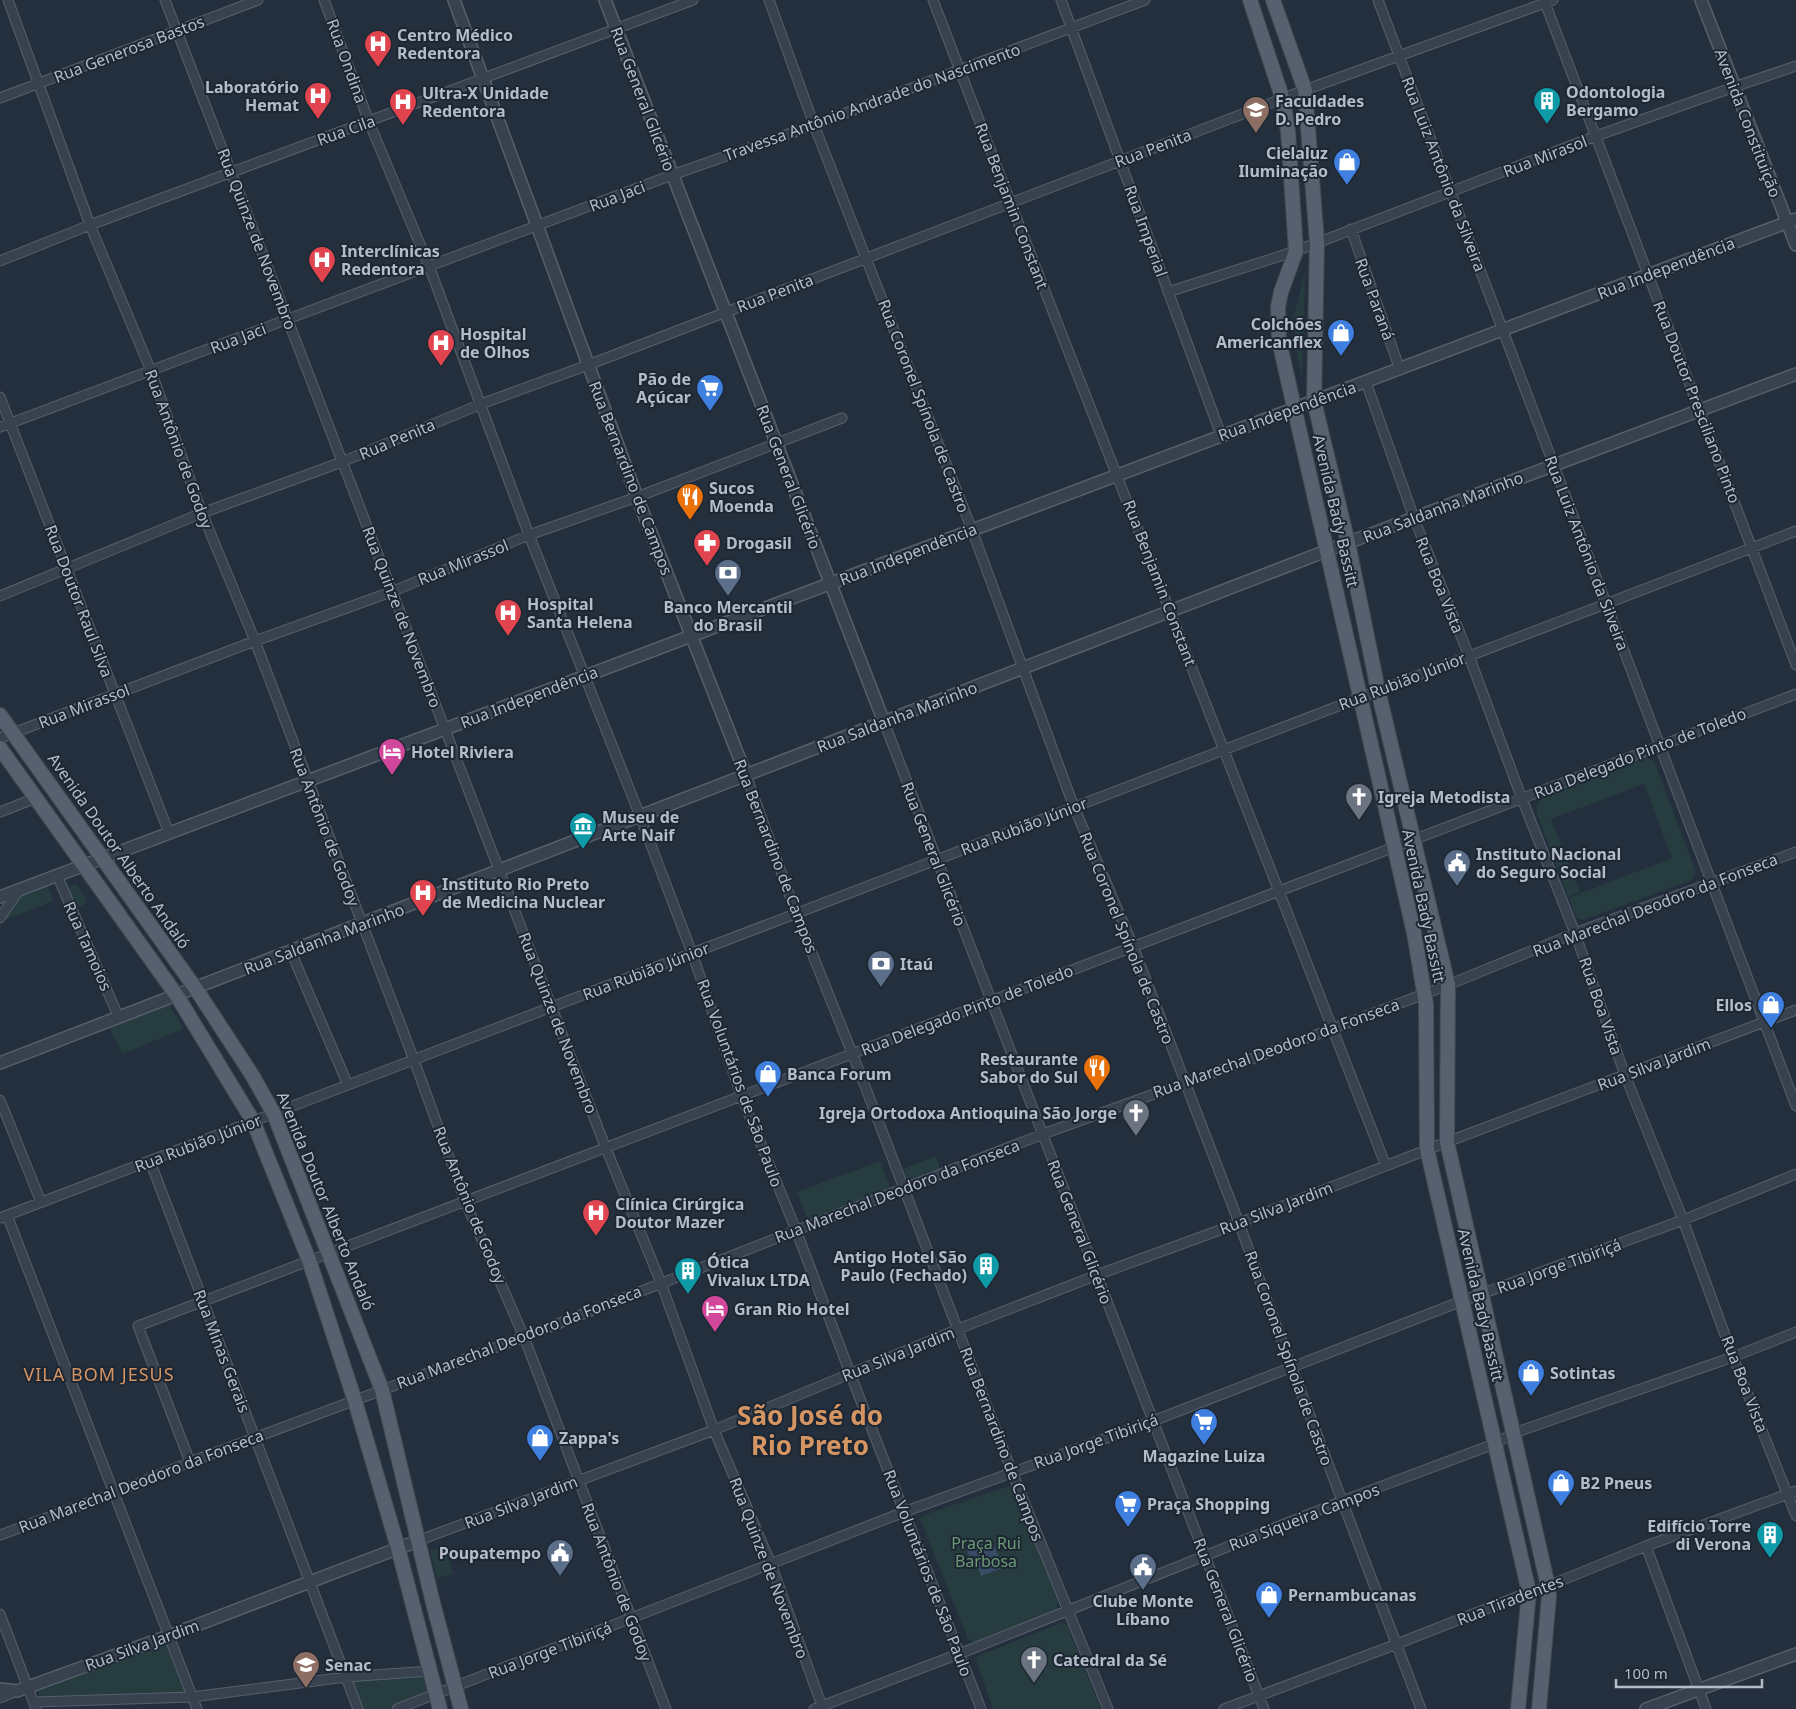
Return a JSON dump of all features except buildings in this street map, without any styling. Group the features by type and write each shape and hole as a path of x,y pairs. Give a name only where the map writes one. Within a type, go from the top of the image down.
{"main road":[{"name":"Avenida Bady Bassitt","path":"1250,0 1283,100 1288,132 1296,251 1283,286 1278,307 1279,341 1414,933 1425,993 1427,1149 1529,1592 1518,1709"},
{"name":"Avenida Bady Bassitt","path":"1273,0 1305,90 1318,242 1314,400 1348,542 1378,690 1448,985 1447,1142 1548,1586 1549,1596 1539,1709"},
{"name":"Avenida Doutor Alberto Andaló","path":"0,715 196,989 252,1075 274,1114 330,1252 382,1390 420,1540 454,1687 461,1709"},
{"path":"0,748 177,996 253,1121 309,1260 355,1401 398,1548 440,1709"}],"street":[{"name":"Rua Antônio de Godoy","path":"8,0 90,225 151,371 202,512 255,641 465,1200 524,1337 630,1619 666,1709"},
{"name":"Rua Quinze de Novembro","path":"165,0 391,592 501,870 605,1146 661,1282 714,1430 771,1564 820,1708"},
{"name":"Rua Generosa Bastos","path":"0,98 258,0"},
{"name":"Rua Ondina","path":"324,0 369,122"},
{"name":"Rua Bernardino de Campos","path":"454,0 637,497 746,775 796,913 852,1053 1012,1472 1108,1709"},
{"name":"Rua General Glicério","path":"605,0 1264,1709"},
{"name":"Rua Cila","path":"0,261 90,225 693,0"},
{"name":"Rua Coronel Spínola de Castro","path":"768,0 814,125 972,530 1074,807 1133,946 1422,1709"},
{"name":"Rua Benjamin Constant","path":"934,0 1011,204 1386,1166"},
{"name":"Rua Imperial","path":"1060,0 1221,435"},
{"name":"Travessa Antônio Andrade do Nascimento","path":"672,175 814,125 1145,0"},
{"name":"Rua Luiz Antônio da Silveira","path":"1378,0 1796,1106"},
{"name":"Rua Penita","path":"0,596 202,512 342,462 481,404 1011,204 1305,90 1400,57 1548,1"},
{"name":"Rua Doutor Presciliano Pinto","path":"1548,1 1596,136 1796,664"},
{"name":"Avenida Constituição","path":"1702,2 1734,87 1792,221 1796,245"},
{"name":"Rua Mirasol","path":"1168,292 1296,251 1596,136 1796,66"},
{"name":"Rua Voluntários de São Paulo","path":"369,122 429,266 529,535 692,953 741,1095 796,1230 981,1709"},
{"name":"Rua Jaci","path":"0,427 672,175"},
{"name":"Rua Independência","path":"0,897 1792,221"},
{"name":"Rua Paraná","path":"1350,229 1400,370"},
{"name":"Rua Saldanha Marinho","path":"0,1063 196,989 1348,542 1796,374"},
{"name":"Rua Boa Vista","path":"1366,382 1414,518 1575,933 1625,1075 1683,1220 1734,1357 1792,1492 1796,1516"},
{"name":"Rua Doutor Raul Silva","path":"0,397 169,833"},
{"name":"Rua Mirassol","path":"0,738 255,641 391,592 529,535 637,497 842,418"},
{"name":"Rua Rubião Júnior","path":"4,1216 1796,532"},
{"name":"Rua Delegado Pinto de Toledo","path":"190,1462 138,1326 605,1146 1796,694"},
{"path":"0,812 36,798"},
{"name":"Rua Marechal Deodoro da Fonseca","path":"0,1535 524,1337 1043,1134 1448,985 1575,933 1796,852"},
{"name":"Rua Tamoios","path":"59,874 60,882 119,1018"},
{"path":"0,918 20,889"},
{"path":"291,952 348,1085"},
{"name":"Rua Silva Jardim","path":"0,1698 22,1688 168,1636 714,1430 958,1329 1097,1275 1239,1223 1427,1149 1796,1010"},
{"path":"0,1100 40,1202"},
{"name":"Rua Minas Gerais","path":"150,1161 358,1709"},
{"name":"Rua Jorge Tibiriçá","path":"397,1709 904,1512 1153,1421 1462,1301 1683,1220 1796,1174"},
{"path":"4,1216 197,1709"},
{"name":"Rua Siqueira Campos","path":"820,1708 1342,1501 1494,1444 1514,1433 1734,1357 1796,1332"},
{"name":"Rua Tiradentes","path":"1224,1709 1548,1586 1646,1546 1792,1492"},
{"path":"1646,1546 1706,1709"},
{"path":"0,1614 22,1688 35,1706 192,1697 346,1677 430,1671"},
{"path":"1646,1709 1796,1654"},
{"path":"0,1689 22,1688"}],"green space":[{"path":"1305,271 1302,378 1295,344 1294,316"},
{"path":"1646,758 1654,762 1656,766 1695,869 1695,876 1689,881 1585,919 1579,919 1575,915 1569,898 1672,858 1644,784 1551,819 1580,892 1568,897 1537,814 1537,803 1543,797"},
{"path":"47,884 53,901 0,922 21,894"},
{"path":"71,885 77,885 88,902 76,909 67,890"},
{"path":"169,1003 183,1029 122,1054 108,1025"},
{"path":"936,1156 939,1168 908,1181 903,1169"},
{"path":"880,1161 891,1190 808,1221 797,1192"},
{"name":"Praça Rui Barbosa","path":"1006,1487 1013,1487 1016,1492 1057,1598 1058,1605 1054,1611 976,1642 971,1642 967,1637 920,1519 924,1515"},
{"path":"445,1547 453,1574 437,1578 430,1551"},
{"name":"Catedral da Sé","path":"1061,1623 1067,1625 1101,1709 993,1709 975,1657"},
{"path":"167,1640 190,1693 40,1697 35,1687"},
{"path":"423,1676 429,1694 388,1709 362,1709 351,1681"}],"water":[{"path":"979,1539 981,1544 992,1540 1003,1568 981,1576 974,1555 969,1556 965,1544"}],"place":[{"name":"Centro Médico Redentora","path":"378,68"},
{"name":"Laboratório Hemat","path":"318,120"},
{"name":"Odontologia Bergamo","path":"1547,125"},
{"name":"Ultra-X Unidade Redentora","path":"403,126"},
{"name":"Faculdades D. Pedro","path":"1256,134"},
{"name":"Cielaluz Iluminação","path":"1347,186"},
{"name":"Interclínicas Redentora","path":"322,284"},
{"name":"Colchões Americanflex","path":"1341,357"},
{"name":"Hospital de Olhos","path":"441,367"},
{"name":"Pão de Açúcar","path":"710,412"},
{"name":"Sucos Moenda","path":"690,521"},
{"name":"Drogasil","path":"707,567"},
{"name":"Banco Mercantil do Brasil","path":"728,597"},
{"name":"Hospital Santa Helena","path":"508,637"},
{"name":"Hotel Riviera","path":"392,776"},
{"name":"Igreja Metodista","path":"1359,821"},
{"name":"Museu de Arte Naif","path":"583,850"},
{"name":"Instituto Nacional do Seguro Social","path":"1457,887"},
{"name":"Instituto Rio Preto de Medicina Nuclear","path":"423,917"},
{"name":"Itaú","path":"881,988"},
{"name":"Ellos","path":"1771,1029"},
{"name":"Restaurante Sabor do Sul","path":"1097,1092"},
{"name":"Banca Forum","path":"768,1098"},
{"name":"Igreja Ortodoxa Antioquina São Jorge","path":"1136,1137"},
{"name":"Clínica Cirúrgica Doutor Mazer","path":"596,1237"},
{"name":"Antigo Hotel São Paulo (Fechado)","path":"986,1290"},
{"name":"Ótica Vivalux LTDA","path":"688,1295"},
{"name":"Gran Rio Hotel","path":"715,1333"},
{"name":"Sotintas","path":"1531,1397"},
{"name":"Magazine Luiza","path":"1204,1446"},
{"name":"Zappa's","path":"540,1462"},
{"name":"B2 Pneus","path":"1561,1507"},
{"name":"Praça Shopping","path":"1128,1528"},
{"name":"Edifício Torre di Verona","path":"1770,1559"},
{"name":"Poupatempo","path":"560,1577"},
{"name":"Clube Monte Líbano","path":"1143,1591"},
{"name":"Pernambucanas","path":"1269,1619"},
{"name":"Catedral da Sé","path":"1034,1684"},
{"name":"Senac","path":"306,1689"}],"district":[{"name":"VILA BOM JESUS","path":"99,1375"},
{"name":"São José do Rio Preto","path":"810,1431"}]}
